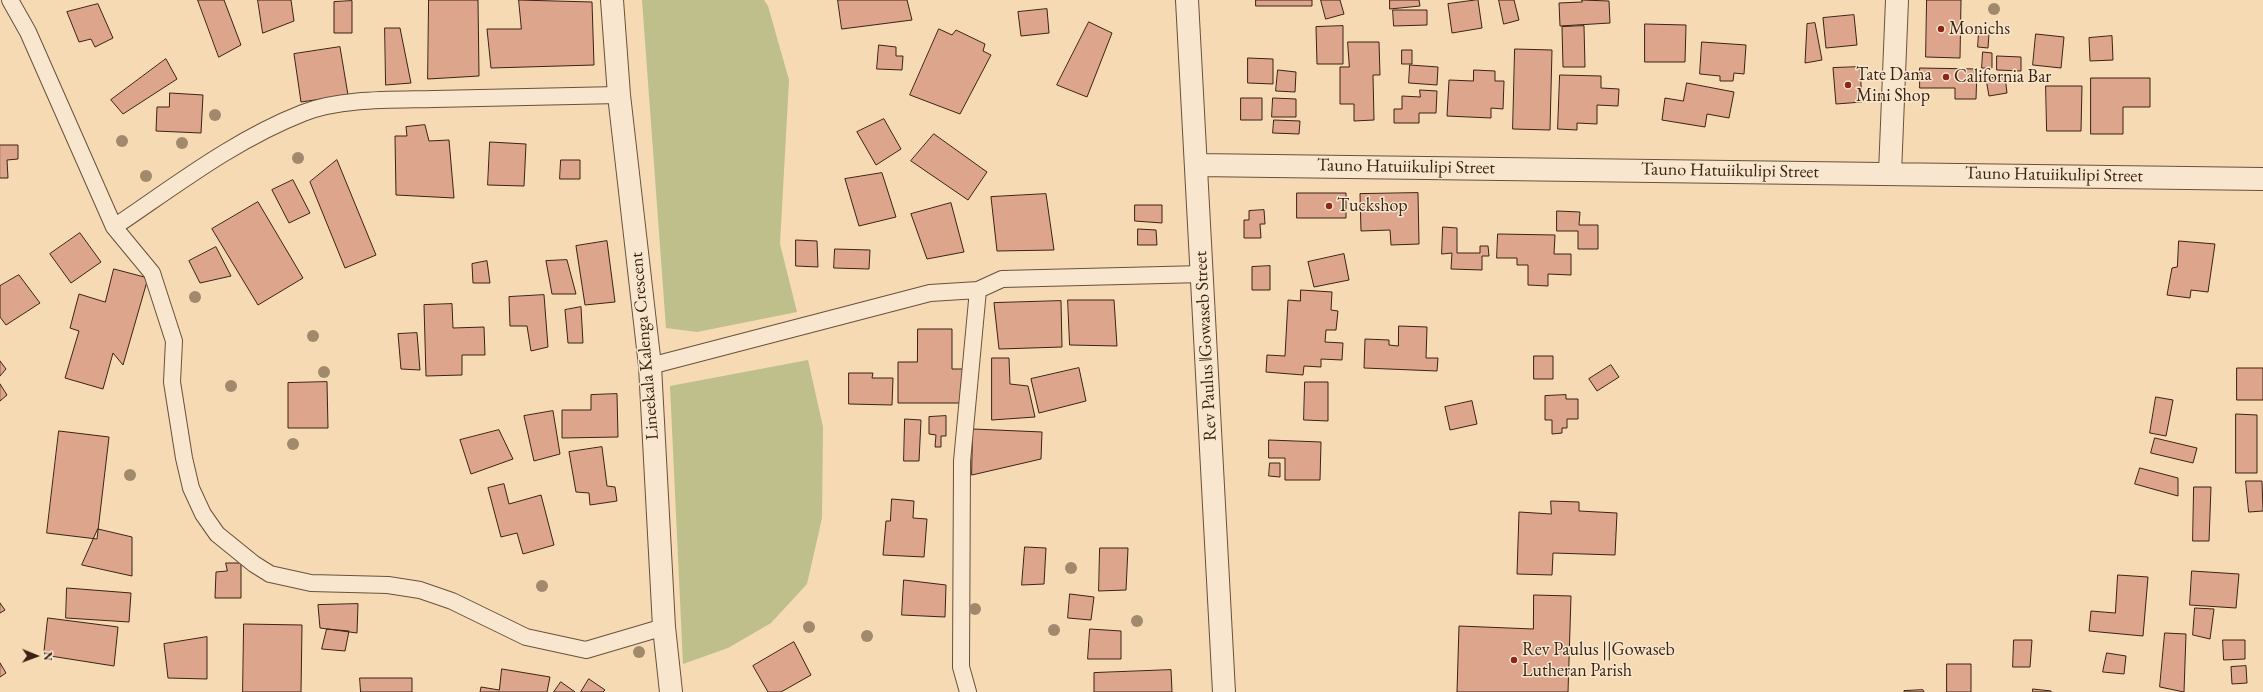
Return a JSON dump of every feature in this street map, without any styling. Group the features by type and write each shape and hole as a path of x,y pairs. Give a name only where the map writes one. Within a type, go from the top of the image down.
{"street":[{"name":"Lineekala Kalenga Crescent","path":"612,0 619,95 650,366 664,628 671,692"},
{"name":"Rev Paulus ǁGowaseb Street","path":"1187,0 1203,274 1224,692"},
{"path":"1890,173 1897,0"},
{"name":"Tauno Hatuiikulipi Street","path":"1197,165 2263,179"}],"lane":[{"path":"10,0 28,32 114,227 152,273 174,341 172,382 184,458 192,488 203,514 217,534 254,564 270,574 311,583 388,585 420,590 452,601 526,636 586,650 664,628"},
{"path":"114,227 218,156 254,135 304,113 345,104 399,100 619,95"},
{"path":"650,366 930,293 978,290 1002,279 1203,274"},
{"path":"968,692 961,667 962,461 978,290"}],"green space":[{"path":"642,0 764,0 768,6 789,80 780,244 797,312 697,332 666,328"},
{"path":"808,360 823,427 822,518 807,584 771,623 728,648 683,664 670,386"}],"building":[{"path":"198,0 224,0 241,45 219,57"},
{"path":"258,0 291,0 294,21 263,33"},
{"path":"429,0 478,0 479,76 428,79"},
{"path":"519,0 592,2 594,65 491,68 487,29 521,29"},
{"path":"838,0 907,0 912,20 842,29"},
{"path":"1256,0 1312,0 1312,6 1256,6"},
{"path":"1321,0 1340,0 1344,14 1326,19"},
{"path":"1390,0 1419,0 1420,6 1390,9"},
{"path":"1478,0 1482,28 1452,33 1448,4"},
{"path":"1499,0 1514,0 1519,20 1504,24"},
{"path":"1582,0 1609,1 1610,23 1560,26 1559,3 1582,2"},
{"path":"1927,0 1961,0 1960,58 1926,57"},
{"path":"352,1 352,33 334,33 334,2"},
{"path":"98,4 113,38 95,47 91,39 79,42 67,12"},
{"path":"1047,9 1049,33 1021,36 1018,12"},
{"path":"1393,10 1427,10 1427,25 1394,26"},
{"path":"1854,15 1857,45 1826,48 1823,18"},
{"path":"1089,22 1112,33 1087,97 1057,85"},
{"path":"1815,23 1822,60 1805,63 1807,24"},
{"path":"1645,24 1686,25 1685,62 1645,62"},
{"path":"1343,26 1343,64 1317,64 1316,27"},
{"path":"1584,26 1585,67 1563,67 1562,27"},
{"path":"385,28 400,28 411,83 386,85"},
{"path":"939,29 952,35 956,30 985,44 983,51 991,55 960,114 910,95"},
{"path":"1979,32 1989,33 1988,48 1978,47"},
{"path":"2036,34 2064,37 2061,68 2033,65"},
{"path":"2112,36 2113,60 2090,61 2089,38"},
{"path":"1348,42 1379,42 1380,75 1373,75 1374,120 1354,121 1354,104 1340,104 1340,67 1349,67"},
{"path":"1702,42 1746,45 1744,74 1734,73 1733,81 1720,81 1720,76 1700,74"},
{"path":"879,45 896,47 896,56 903,56 902,70 877,69"},
{"path":"340,47 348,95 301,102 294,54"},
{"path":"1515,49 1552,50 1550,130 1513,129"},
{"path":"1402,50 1412,50 1412,64 1402,64"},
{"path":"1983,52 1992,53 1992,68 1982,68"},
{"path":"1997,56 2021,57 2021,71 1997,70"},
{"path":"1248,58 1273,59 1273,84 1248,83"},
{"path":"166,59 177,79 123,114 111,100"},
{"path":"1410,65 1438,67 1437,85 1409,83"},
{"name":"Tate Dama Mini Shop","path":"1860,67 1862,102 1836,104 1833,68"},
{"path":"1920,68 1977,69 1976,99 1955,99 1955,88 1920,88"},
{"path":"1278,70 1296,72 1295,92 1276,91"},
{"path":"1474,70 1495,71 1495,81 1504,81 1503,109 1491,108 1491,118 1447,116 1449,80 1473,81"},
{"path":"1560,75 1601,76 1601,88 1619,89 1618,106 1597,105 1597,124 1577,123 1577,130 1558,129"},
{"path":"2005,76 2007,93 1989,96 1986,79"},
{"path":"2091,78 2150,78 2150,107 2123,107 2123,134 2091,134"},
{"path":"1687,83 1734,92 1729,118 1707,114 1705,127 1662,120 1665,98 1683,101"},
{"path":"2046,86 2082,86 2081,131 2047,131"},
{"path":"1420,90 1437,91 1436,113 1419,113 1419,123 1394,123 1394,109 1402,109 1402,96 1420,97"},
{"path":"170,93 203,95 201,133 156,131 157,107 169,107"},
{"path":"1241,98 1262,98 1262,120 1241,120"},
{"path":"1273,98 1296,99 1296,117 1272,117"},
{"path":"884,119 901,149 876,165 857,132"},
{"path":"1274,120 1300,121 1299,134 1273,133"},
{"path":"425,125 429,141 449,140 454,198 396,195 395,136 407,136 406,127"},
{"path":"934,134 987,172 968,200 911,161"},
{"path":"490,142 526,144 524,186 488,185"},
{"path":"0,145 18,145 18,159 7,160 8,178 0,178"},
{"path":"337,160 376,255 345,268 310,182"},
{"path":"561,160 580,160 580,179 560,179"},
{"path":"882,173 896,217 859,226 845,179"},
{"path":"293,180 310,213 289,223 272,190"},
{"path":"1297,193 1346,193 1346,218 1297,218"},
{"path":"1418,193 1419,244 1391,245 1390,230 1361,231 1360,194"},
{"path":"1046,194 1054,250 997,251 991,197"},
{"path":"258,202 303,278 258,305 212,229"},
{"path":"951,203 964,252 927,259 911,214"},
{"path":"1135,205 1162,205 1162,223 1135,221"},
{"path":"1264,210 1265,224 1260,224 1261,238 1244,238 1244,220 1249,220 1249,211"},
{"path":"1557,211 1580,212 1579,225 1598,225 1598,249 1578,249 1578,231 1557,231"},
{"path":"1443,227 1457,228 1457,253 1480,253 1480,246 1488,246 1489,256 1482,256 1482,270 1451,269 1452,253 1442,254"},
{"path":"1138,229 1156,230 1157,245 1138,245"},
{"path":"80,233 101,262 71,283 50,254"},
{"path":"1498,234 1555,235 1554,254 1571,254 1571,275 1548,274 1548,286 1528,285 1528,265 1517,265 1517,258 1497,258"},
{"path":"796,240 817,241 818,267 796,266"},
{"path":"607,241 615,302 585,305 576,246"},
{"path":"2179,241 2215,244 2208,292 2191,290 2190,298 2167,295 2172,268 2177,267"},
{"path":"216,247 231,276 200,283 189,261"},
{"path":"835,249 870,250 869,269 834,268"},
{"path":"1344,254 1349,280 1314,287 1308,262"},
{"path":"567,260 576,294 552,294 546,261"},
{"path":"487,261 490,283 473,283 472,264"},
{"path":"1270,266 1270,290 1252,290 1252,267"},
{"path":"114,269 148,278 123,365 113,353 103,389 65,378 79,331 70,328 79,294 105,302"},
{"path":"19,275 40,303 6,325 0,317 0,286"},
{"path":"1301,290 1332,292 1331,310 1338,311 1336,330 1326,330 1325,342 1343,343 1342,360 1321,359 1321,367 1304,366 1303,375 1266,372 1267,355 1285,356 1288,300 1300,301"},
{"path":"544,295 548,347 531,351 527,326 510,326 509,297"},
{"path":"1068,300 1114,300 1117,346 1070,345"},
{"path":"1061,301 1062,347 999,349 994,303"},
{"path":"452,304 453,328 484,327 485,355 462,355 462,375 426,376 424,305"},
{"path":"581,307 583,343 568,343 565,310"},
{"path":"1399,326 1427,327 1426,358 1438,358 1437,371 1364,368 1365,339 1389,340 1389,345 1398,346"},
{"path":"918,329 952,329 952,369 965,369 963,403 898,403 898,362 917,362"},
{"path":"417,333 420,370 401,369 398,334"},
{"path":"1534,356 1553,356 1553,379 1534,379"},
{"path":"992,358 1009,358 1010,384 1028,386 1035,417 992,420"},
{"path":"0,361 6,369 0,376"},
{"path":"1611,365 1619,377 1597,391 1589,379"},
{"path":"1079,368 1086,401 1039,413 1031,379"},
{"path":"2237,368 2263,368 2263,400 2237,400"},
{"path":"849,373 873,373 872,378 893,378 892,405 849,404"},
{"path":"327,382 328,428 288,428 288,383"},
{"path":"1305,382 1328,382 1328,421 1304,420"},
{"path":"0,384 7,395 0,401"},
{"path":"617,394 618,437 562,438 562,410 591,410 591,395"},
{"path":"1566,395 1566,399 1578,399 1578,419 1567,419 1567,428 1562,428 1562,433 1552,434 1552,420 1545,420 1545,396"},
{"path":"2156,397 2173,400 2166,436 2150,433"},
{"path":"1472,401 1477,424 1450,430 1445,407"},
{"path":"553,411 560,454 534,461 524,416"},
{"path":"2236,414 2257,415 2257,473 2236,473"},
{"path":"946,416 946,436 941,436 941,447 935,447 936,435 929,434 929,417"},
{"path":"905,419 921,420 919,461 904,461"},
{"path":"973,429 1042,432 1041,459 972,475"},
{"path":"499,430 513,459 471,474 460,440"},
{"path":"59,431 109,437 97,539 47,533"},
{"path":"2155,438 2197,448 2193,463 2151,453"},
{"path":"1269,440 1321,442 1320,480 1285,480 1285,458 1269,458"},
{"path":"602,447 607,486 615,487 617,501 590,505 589,493 576,492 569,452"},
{"path":"1270,463 1280,463 1280,477 1269,476"},
{"path":"2140,468 2178,478 2178,496 2135,484"},
{"path":"2246,481 2262,481 2263,511 2249,512"},
{"path":"504,484 509,504 541,495 554,545 523,554 517,533 501,537 488,488"},
{"path":"2194,487 2211,487 2209,541 2193,541"},
{"path":"892,499 914,501 913,518 927,519 924,557 883,555 886,521 890,521"},
{"path":"1551,501 1579,502 1579,511 1617,513 1615,555 1553,553 1552,575 1517,574 1519,512 1551,514"},
{"path":"98,529 132,537 132,576 82,565"},
{"path":"1025,547 1046,548 1044,584 1022,585"},
{"path":"1100,548 1128,548 1126,590 1099,591"},
{"path":"226,563 241,563 241,598 215,598 216,572 227,571"},
{"path":"2192,571 2239,574 2236,608 2190,605"},
{"path":"2118,575 2148,577 2143,636 2089,631 2091,611 2115,613"},
{"path":"904,580 946,585 945,617 902,615"},
{"path":"67,588 131,593 129,622 66,618"},
{"path":"1070,594 1094,597 1091,620 1068,618"},
{"name":"Rev Paulus ||Gowaseb Lutheran Parish","path":"1534,595 1571,596 1568,692 1457,692 1459,626 1533,629"},
{"path":"0,603 5,610 0,613"},
{"path":"358,604 357,633 320,628 318,605"},
{"path":"2195,608 2214,609 2210,639 2193,635"},
{"path":"48,618 118,627 114,666 44,655"},
{"path":"244,624 302,625 301,692 243,692"},
{"path":"327,629 349,631 345,651 322,649"},
{"path":"1090,629 1121,631 1121,659 1088,659"},
{"path":"2165,633 2186,634 2184,692 2160,687"},
{"path":"207,637 207,679 168,678 164,644"},
{"path":"2014,640 2032,640 2030,667 2013,667"},
{"path":"2223,640 2245,640 2245,659 2224,660"},
{"path":"794,642 811,675 781,692 768,692 753,666"},
{"path":"2107,653 2126,656 2124,674 2103,672"},
{"path":"0,663 6,673 0,677"},
{"path":"1947,664 1971,664 1971,692 1947,692"},
{"path":"2246,666 2247,683 2232,684 2231,667"},
{"path":"502,669 550,677 547,692 480,692 481,687 499,690"},
{"path":"1171,670 1172,692 1094,692 1094,673"},
{"path":"360,678 412,678 412,692 361,692"},
{"path":"589,679 605,690 603,692 581,692"},
{"path":"561,682 575,692 554,692"},
{"path":"2033,689 2051,691 2051,692 2033,692"},
{"path":"1923,690 1924,692 1904,692 1904,691"}],"place":[{"name":"Monichs","path":"1941,29"},
{"name":"California Bar","path":"1946,77"},
{"name":"Tate Dama Mini Shop","path":"1848,85"},
{"name":"Tuckshop","path":"1329,206"},
{"name":"Rev Paulus ||Gowaseb Lutheran Parish","path":"1514,660"}]}
